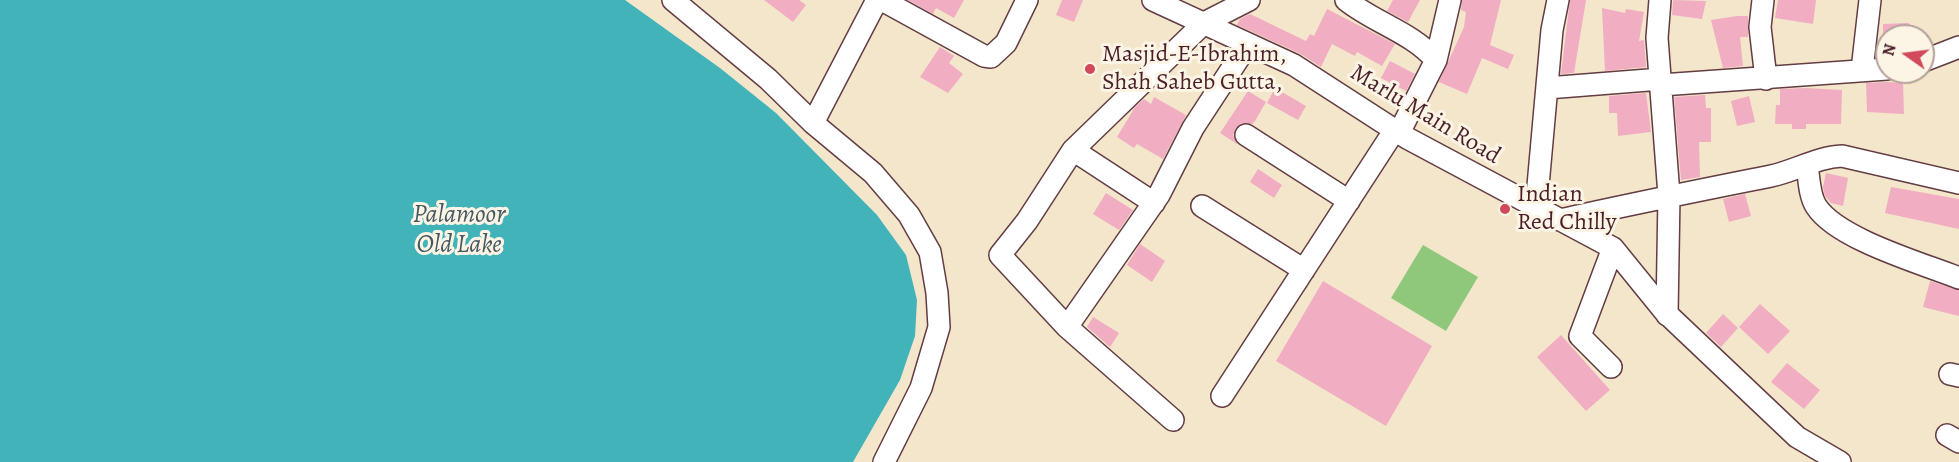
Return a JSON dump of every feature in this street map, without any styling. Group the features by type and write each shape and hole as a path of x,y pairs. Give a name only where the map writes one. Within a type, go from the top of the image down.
{"street":[{"path":"673,0 768,79 813,123 873,173 909,215 930,252 937,293 939,327 921,388 884,462"},
{"path":"813,123 877,0"},
{"path":"882,0 984,56 991,57 1006,43 1027,0"},
{"name":"Marlu Main Road","path":"1154,0 1294,65 1445,159 1612,248 1667,315 1797,437 1840,462"},
{"path":"1173,420 1066,327 1000,255 1027,221 1073,150 1204,23 1249,0"},
{"path":"1346,0 1364,14 1414,39 1436,60"},
{"path":"1222,396 1398,130 1436,60 1450,0"},
{"path":"1536,208 1558,0"},
{"path":"1660,0 1657,38 1669,195 1667,315"},
{"path":"1763,0 1760,27 1766,79"},
{"path":"1862,70 1870,0"},
{"path":"1066,327 1154,203 1193,128 1248,44"},
{"path":"1935,56 1959,47"},
{"path":"1547,88 1766,79 1875,69"},
{"path":"1246,135 1349,201"},
{"path":"1073,150 1154,203"},
{"path":"1560,220 1669,195 1774,175 1829,156 1842,156 1959,183"},
{"path":"1807,165 1814,203 1827,220 1872,244 1959,278"},
{"path":"1202,206 1304,270"},
{"path":"1611,368 1580,336 1612,248"}],"green space":[{"path":"1423,245 1478,277 1446,331 1391,298"}],"water":[{"name":"Palamoor Old Lake","path":"0,0 625,0 720,68 776,113 877,215 906,255 917,300 915,336 900,380 853,462 0,462"}],"building":[{"path":"764,0 799,0 806,5 793,22"},
{"path":"908,0 964,0 954,18 936,8 933,14"},
{"path":"1062,0 1083,0 1074,22 1056,15"},
{"path":"1393,0 1420,0 1408,22 1387,11"},
{"path":"1462,0 1501,0 1490,45 1514,55 1508,69 1482,58 1467,94 1439,82 1464,27 1466,12 1461,10"},
{"path":"1570,0 1586,0 1574,73 1561,74"},
{"path":"1673,0 1706,1 1702,19 1672,15"},
{"path":"1778,0 1816,0 1813,24 1775,18"},
{"path":"1602,8 1625,13 1626,9 1644,12 1639,41 1644,40 1646,67 1605,71"},
{"path":"1327,9 1395,44 1382,66 1357,52 1355,56 1332,44 1321,67 1299,53 1237,25 1240,19 1250,14 1306,41 1310,34 1314,36"},
{"path":"1748,16 1748,37 1740,37 1743,66 1723,68 1711,20"},
{"path":"940,47 954,56 949,63 963,74 948,93 920,77"},
{"path":"1390,61 1415,74 1406,91 1381,78"},
{"path":"1866,83 1903,84 1904,114 1867,112"},
{"path":"1275,88 1306,106 1298,120 1267,103"},
{"path":"1780,89 1842,90 1841,124 1806,124 1806,129 1792,129 1792,124 1775,124 1776,105 1780,105"},
{"path":"1248,91 1266,102 1252,124 1241,123 1236,128 1233,135 1237,144 1220,133"},
{"path":"1646,93 1651,132 1618,136 1617,113 1609,113 1609,96"},
{"path":"1705,95 1706,108 1711,108 1711,142 1699,142 1700,177 1681,180 1674,97"},
{"path":"1749,96 1755,122 1737,126 1731,101"},
{"path":"1154,97 1186,115 1163,159 1137,144 1134,148 1117,137 1135,107 1144,99 1151,104"},
{"path":"1258,169 1282,185 1274,198 1250,182"},
{"path":"1826,173 1848,178 1843,206 1831,203 1825,196 1823,187"},
{"path":"1891,187 1959,199 1959,229 1885,213"},
{"path":"1106,193 1133,210 1119,230 1093,214"},
{"path":"1745,194 1751,216 1729,222 1723,199"},
{"path":"1140,244 1165,261 1152,282 1127,265"},
{"path":"1323,281 1432,346 1386,426 1276,361"},
{"path":"1930,281 1959,290 1959,316 1923,307"},
{"path":"1760,304 1790,331 1768,354 1739,327"},
{"path":"1723,314 1738,328 1721,347 1706,333"},
{"path":"1093,317 1119,333 1110,347 1087,327"},
{"path":"1561,335 1610,390 1586,411 1537,357"},
{"path":"1787,363 1820,390 1804,409 1771,382"}],"place":[{"name":"Masjid-E-Ibrahim, Shah Saheb Gutta,","path":"1090,69"},
{"name":"Indian Red Chilly","path":"1505,209"}]}
